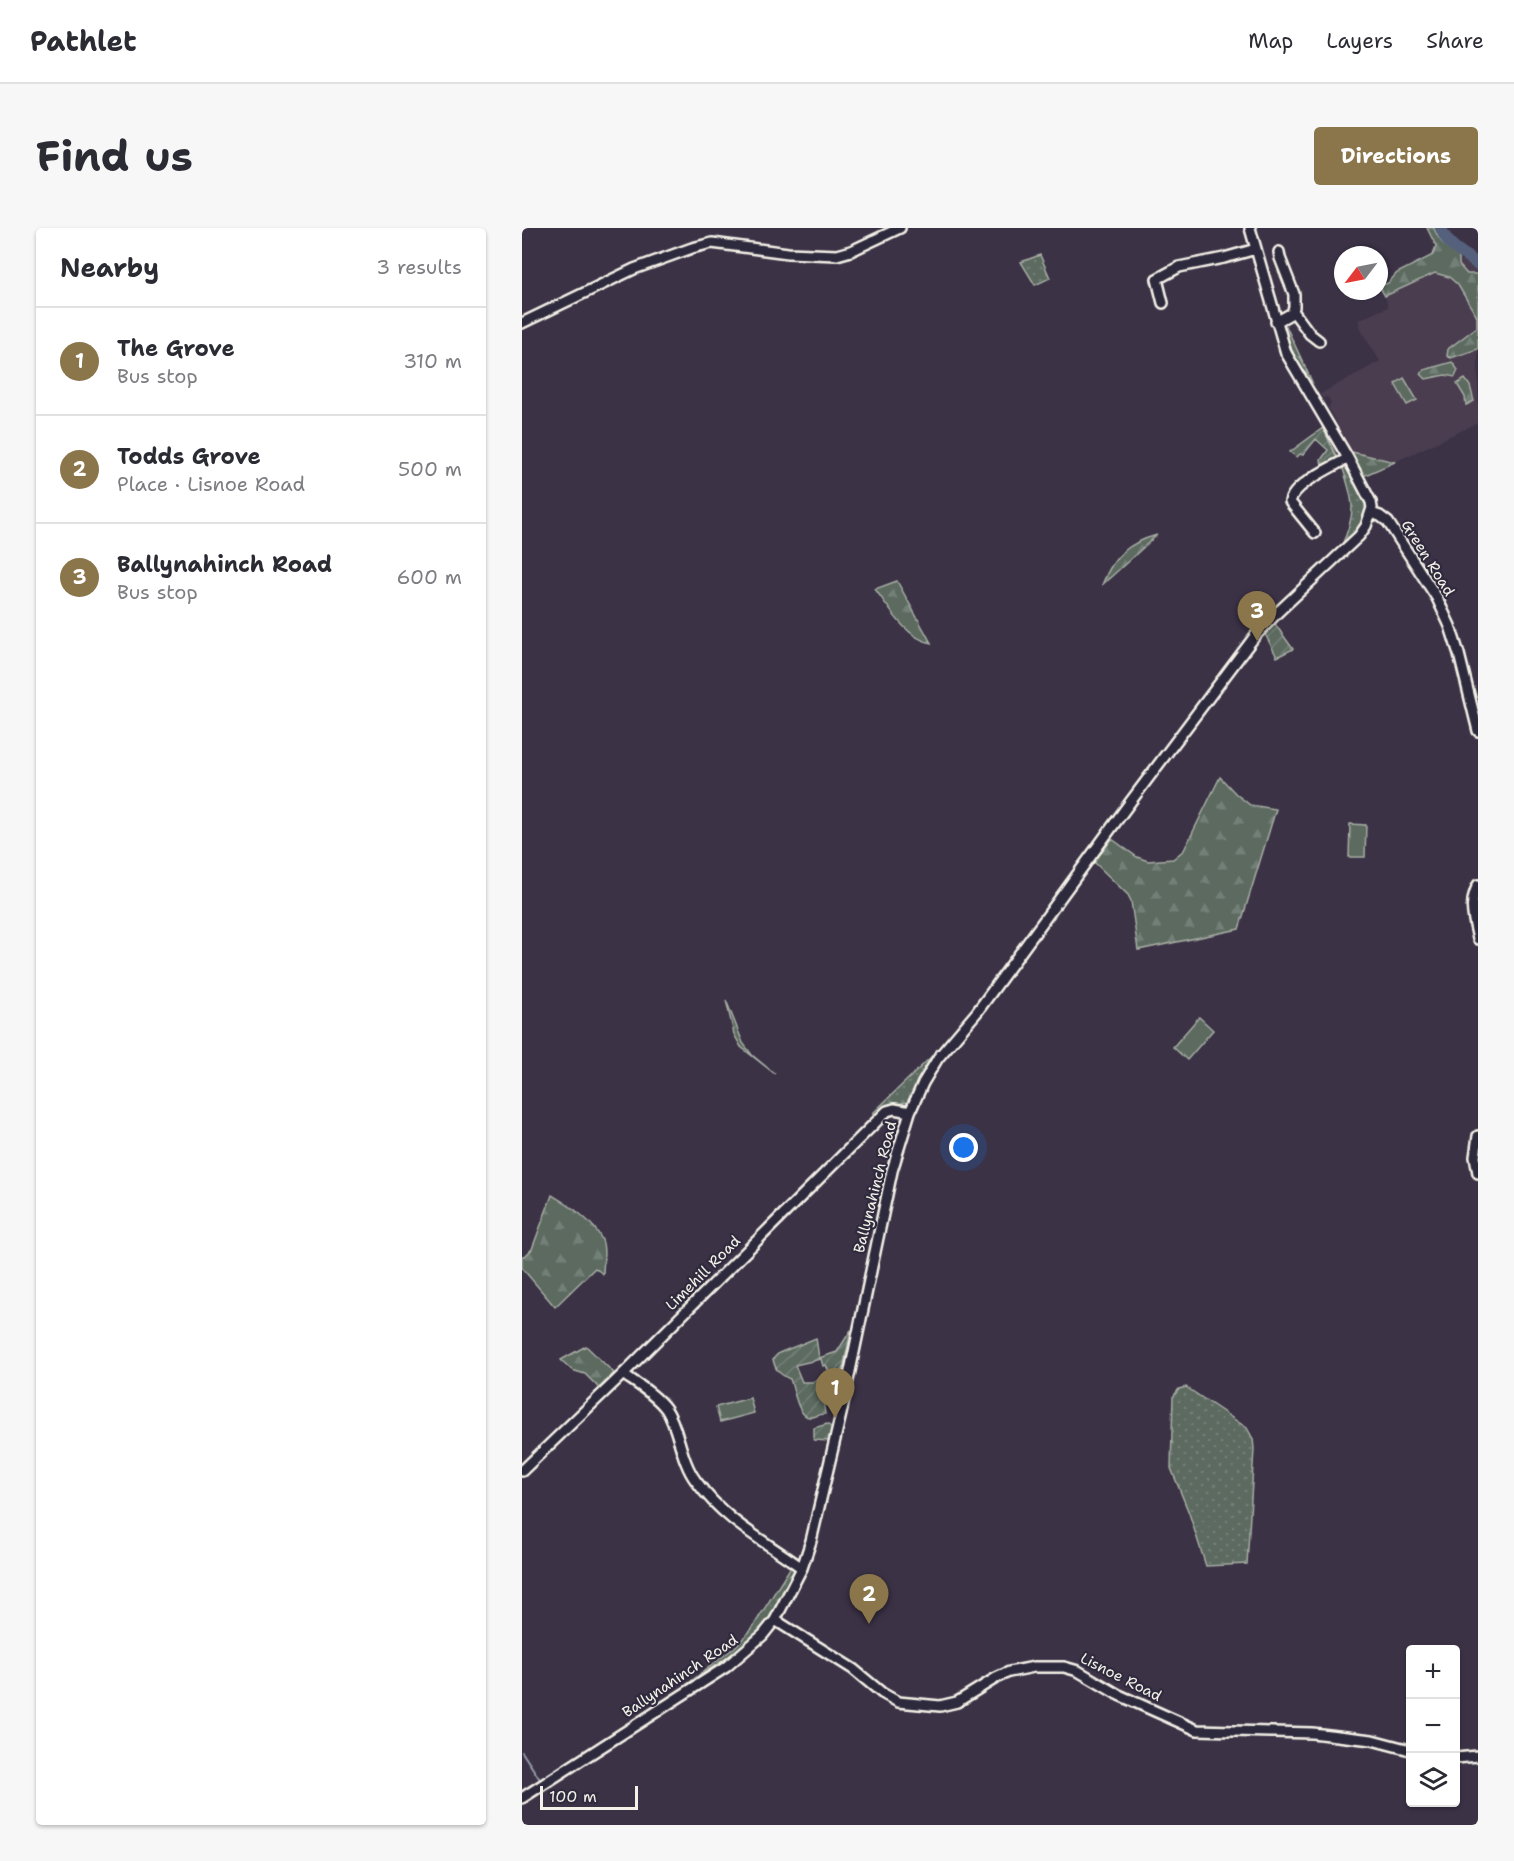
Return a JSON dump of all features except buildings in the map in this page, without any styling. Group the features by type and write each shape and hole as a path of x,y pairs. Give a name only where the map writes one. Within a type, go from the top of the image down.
{"street":[{"path":"522,323 634,269 692,248 712,243 788,253 837,255 851,252 900,228"},
{"path":"1250,228 1276,322 1291,363 1348,458 1371,502 1371,513"},
{"path":"1163,303 1157,279 1169,271 1256,249"},
{"path":"1276,322 1287,318 1293,311 1294,294 1279,252"},
{"path":"1293,311 1310,334 1319,341"},
{"path":"1314,526 1290,502 1291,496 1312,478 1348,458"},
{"name":"Green Road","path":"1371,513 1388,522 1437,598 1460,654 1478,731"},
{"name":"Ballynahinch Road","path":"522,1798 726,1667 763,1635 775,1620 802,1568 816,1522 830,1466 892,1171 910,1112 923,1083 938,1058 977,1012 1125,808 1265,624 1359,536 1371,513"},
{"path":"1478,885 1472,897 1472,909 1478,939"},
{"name":"Limehill Road","path":"522,1472 624,1374 888,1111 894,1109 910,1112"},
{"path":"1478,1136 1475,1156 1478,1173"},
{"path":"624,1374 667,1412 683,1458 694,1479 716,1507 802,1568"},
{"name":"Lisnoe Road","path":"775,1620 853,1669 882,1693 898,1702 940,1706 957,1702 1009,1672 1034,1666 1064,1666 1078,1671 1119,1695 1197,1730 1312,1732 1372,1740 1406,1749"},
{"path":"1460,1758 1478,1756"}],"shaded area":[{"path":"1463,259 1478,270 1478,423 1395,462 1352,452 1328,407 1331,403 1328,397 1322,398 1320,394 1380,361 1363,334 1358,320 1388,307 1386,300 1388,300 1388,295"}],"green space":[{"path":"1427,228 1434,228 1444,244 1459,257 1459,265 1467,274 1478,274 1478,349 1451,358 1447,356 1448,349 1477,327 1477,317 1458,285 1449,277 1435,273 1388,295 1388,283 1397,273 1433,255 1436,246"},
{"path":"1040,255 1050,278 1035,285 1021,262"},
{"path":"1286,326 1312,382 1290,348 1285,334 1284,327"},
{"path":"1452,362 1458,370 1455,377 1445,375 1426,379 1421,374 1424,370"},
{"path":"1404,378 1417,400 1407,405 1395,384"},
{"path":"1465,379 1470,386 1474,401 1466,405 1465,397 1457,384"},
{"path":"1323,428 1337,458 1322,465 1321,460 1328,450 1316,439 1303,455 1300,454 1297,457 1290,452"},
{"path":"1352,452 1395,462 1363,476"},
{"path":"1342,466 1348,466 1360,488 1367,508 1360,527 1341,547 1352,516 1351,498"},
{"path":"1157,535 1102,585 1111,566 1123,552 1138,542"},
{"path":"897,581 931,643 913,635 906,629 875,589"},
{"path":"1275,624 1293,649 1277,657 1265,634"},
{"path":"1220,777 1250,805 1276,809 1239,929 1138,950 1131,901 1128,895 1094,862 1112,839 1137,857 1148,861 1173,859 1184,850"},
{"path":"1350,824 1366,825 1365,857 1349,857"},
{"path":"726,1000 743,1043 752,1055 775,1074 741,1047 734,1034"},
{"path":"1199,1017 1213,1030 1187,1060 1173,1047"},
{"path":"932,1056 907,1102 886,1106 875,1115 873,1113"},
{"path":"552,1195 593,1226 602,1240 604,1253 603,1274 595,1268 555,1307 522,1268 522,1256 532,1249"},
{"path":"851,1330 835,1407 829,1408 832,1381 821,1359 795,1365 802,1382 812,1382 822,1378 827,1381 823,1399 825,1414 806,1416 799,1408 790,1379 778,1372 773,1359 779,1353 816,1338 819,1358 837,1352"},
{"path":"586,1346 614,1373 599,1388 585,1374 572,1370 561,1360"},
{"path":"1186,1387 1247,1428 1253,1439 1247,1564 1206,1566 1189,1513 1171,1468 1173,1397 1179,1389"},
{"path":"750,1398 754,1413 720,1422 716,1407"},
{"path":"827,1424 831,1427 829,1441 814,1440 814,1428"},
{"path":"792,1565 795,1571 788,1587 758,1632 733,1654 686,1685 735,1647 751,1630"}],"waterway":[{"path":"1441,228 1452,246 1478,265"},
{"path":"522,1752 539,1778"}],"place":[{"name":"Ballynahinch Road","path":"1257,641"},
{"name":"The Grove","path":"835,1418"},
{"name":"Todds Grove","path":"869,1624"}]}
